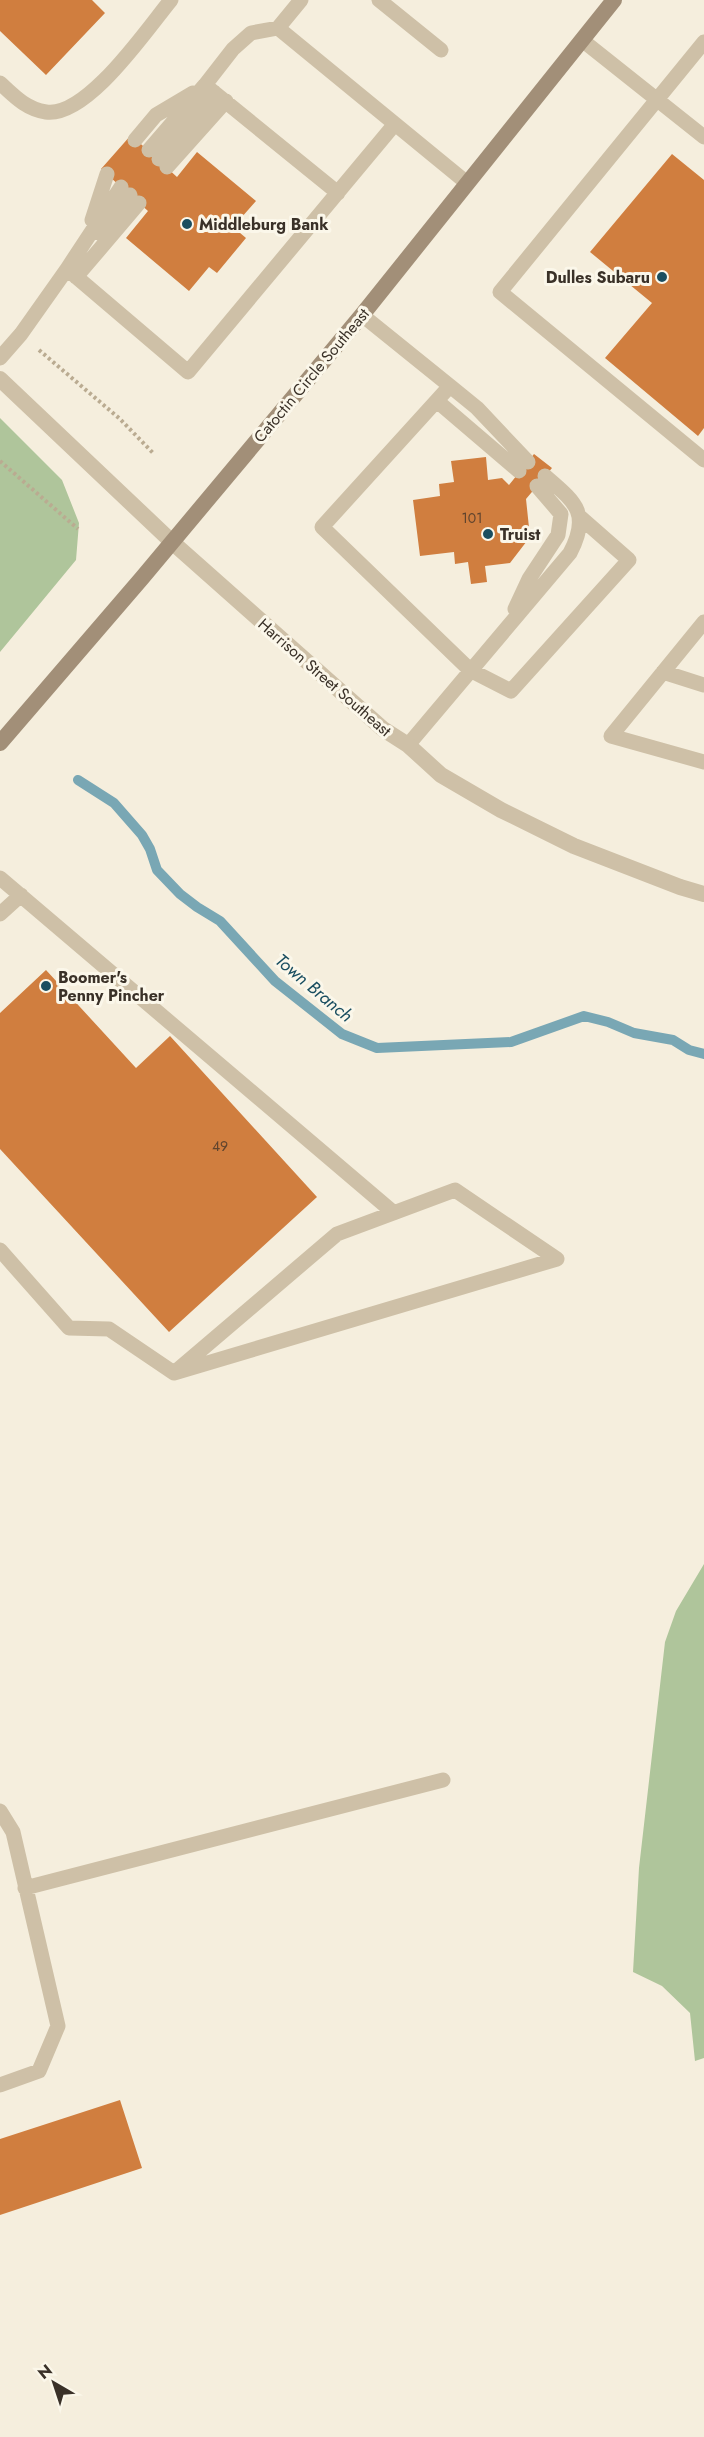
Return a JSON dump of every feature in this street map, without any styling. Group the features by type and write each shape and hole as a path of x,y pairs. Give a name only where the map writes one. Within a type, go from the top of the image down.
{"main road":[{"name":"Catoctin Circle Southeast","path":"0,743 362,315 614,0"}],"street":[{"name":"Harrison Street Southeast","path":"0,379 172,542 383,729 408,745 441,775 574,846 704,894"}],"lane":[{"path":"0,83 23,104 48,112 72,108 106,80 171,0"},
{"path":"215,93 158,159 215,93 232,49 251,33 278,28 301,0"},
{"path":"379,0 441,50"},
{"path":"278,28 467,183"},
{"path":"582,40 704,137"},
{"path":"704,42 500,292 704,460"},
{"path":"135,140 156,115 215,93"},
{"path":"215,93 338,193"},
{"path":"72,273 188,372 394,125"},
{"path":"72,273 86,239 107,174"},
{"path":"0,358 72,273 130,195 86,239"},
{"path":"362,315 477,408 523,467 437,401"},
{"path":"450,386 322,527 470,670 511,691 629,560 580,517 570,498 541,481 561,514 558,535 529,579 504,630"},
{"path":"408,745 570,553 580,534 580,517"},
{"path":"704,622 612,736 704,762"},
{"path":"663,672 704,686"},
{"path":"0,878 394,1213"},
{"path":"0,914 21,895"},
{"path":"455,1190 557,1259 174,1373 337,1234 455,1190"},
{"path":"0,1250 69,1329 109,1329 174,1373"},
{"path":"26,1888 444,1780"},
{"path":"0,1811 13,1832 58,2026 39,2071 0,2085"}],"path":[{"path":"21,334 120,419 154,454"},
{"path":"0,461 78,529"}],"green space":[{"path":"0,418 62,480 79,523 76,560 0,652"},
{"path":"704,1564 704,2058 695,2061 690,2013 662,1986 633,1972 639,1868 665,1642 676,1611"}],"building":[{"path":"0,0 92,0 105,13 46,75 0,31"},
{"path":"131,135 177,177 197,152 256,201 233,227 246,238 217,273 209,267 189,291 126,238 148,211 101,169"},
{"name":"Dulles Subaru","path":"672,154 704,180 704,428 698,436 605,358 652,303 590,252"},
{"path":"534,454 552,468 526,499 530,537 510,563 485,566 487,582 471,584 468,562 455,564 454,552 420,556 413,500 440,496 439,484 454,482 451,461 486,457 488,480 502,478 509,485"},
{"path":"46,970 136,1068 170,1036 317,1197 169,1332 0,1149 0,1013"},
{"path":"120,2100 142,2168 0,2215 0,2139"}],"waterway":[{"name":"Town Branch","path":"78,780 114,803 142,835 150,849 157,870 180,894 220,921 275,981 342,1034 377,1048 511,1042 584,1016 608,1022 634,1033 673,1040 689,1050 704,1054"}],"place":[{"name":"Middleburg Bank","path":"187,224"},
{"name":"Dulles Subaru","path":"662,277"},
{"name":"Truist","path":"488,534"},
{"name":"Boomer's Penny Pincher","path":"46,986"}]}
